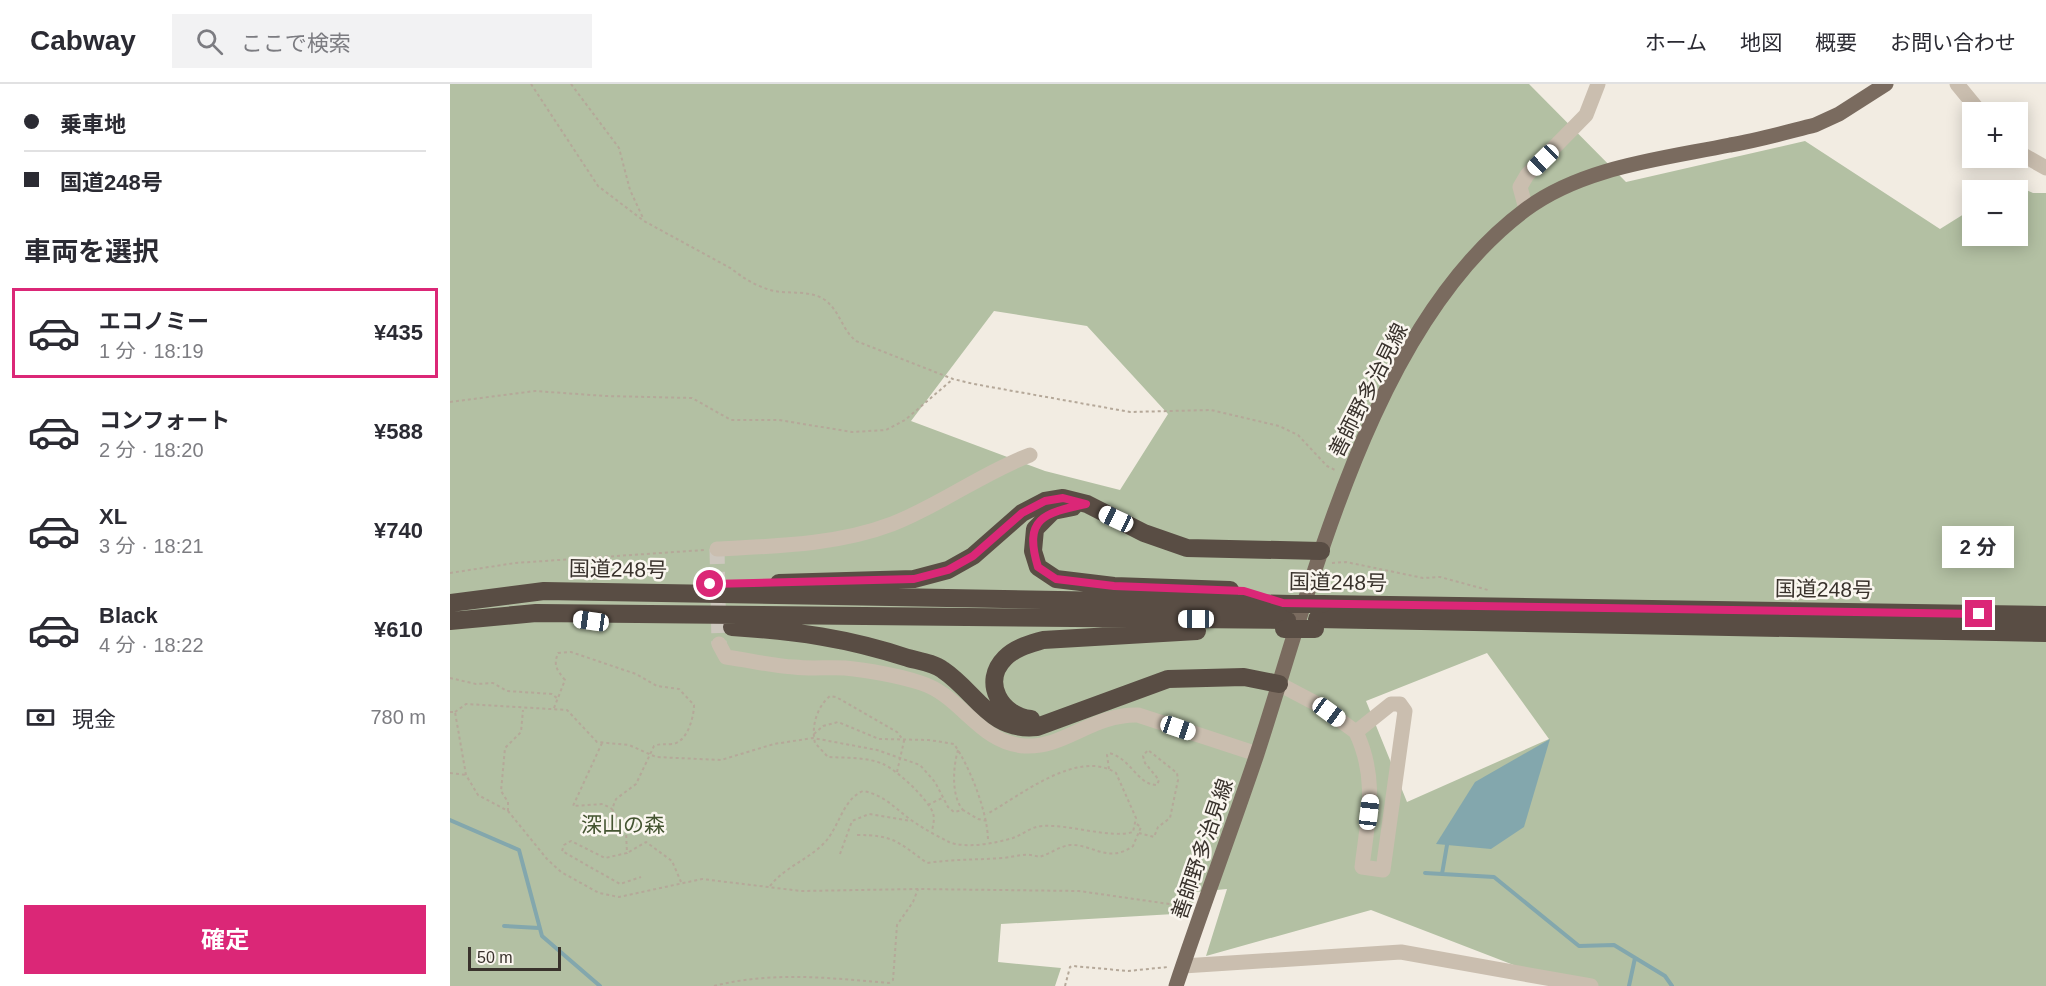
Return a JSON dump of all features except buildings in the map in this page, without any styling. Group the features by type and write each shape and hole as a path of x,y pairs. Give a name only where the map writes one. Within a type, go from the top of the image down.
{"highway":[{"path":"544,591 553,586 575,584 732,584 914,579 948,570 973,556 1022,513 1045,501 1063,498 1086,504 1144,533 1187,548 1327,557"},
{"path":"1086,504 1053,511 1035,529 1033,551 1038,567 1056,579 1114,586 1244,591 1287,614"},
{"name":"国道248号","path":"450,603 544,591 1287,614 1443,623 2046,633"},
{"path":"536,613 610,624 674,624 799,631 873,647 942,668 992,716 1007,725 1021,729 1036,727 1047,721 1168,679 1244,677 1279,684"},
{"name":"国道248号","path":"450,621 536,613 1287,614"},
{"path":"1047,721 1021,718 1009,712 999,701 993,686 997,670 1005,658 1022,646 1043,640 1186,631 1287,614 1318,617"},
{"name":"国道248号","path":"1318,617 2046,615"}],"main road":[{"name":"善師野多治見線","path":"1176,986 1279,684 1327,557 1349,475 1397,370 1447,289 1472,257 1526,209 1578,181 1618,169 1815,125 1839,114 1886,84"}],"street":[{"path":"1526,209 1520,187 1527,175 1586,115 1598,84"},
{"path":"1957,84 1972,102"},
{"path":"2028,158 2046,168"},
{"path":"717,549 802,544 844,537 890,525 932,507 1010,462 1030,455"},
{"path":"719,644 726,657 793,668 846,668 922,683 941,692 986,732 1003,741 1023,746 1040,746 1118,715 1138,715 1257,754"},
{"path":"1279,684 1319,705 1356,732 1365,752 1371,775 1362,867 1383,870 1405,711 1400,704 1391,704 1356,732"},
{"path":"1183,966 1401,952 1591,986"}],"path":[{"path":"531,84 598,186 644,221 732,268 742,278 758,286 824,299 836,310 847,334 856,341 953,379 1130,412 1211,410 1279,426 1298,435 1326,466 1349,475"},
{"path":"571,84 619,147 630,190 644,221"},
{"path":"450,402 535,391 605,396 692,398 731,420 779,420 852,432 886,430 905,420 953,379"},
{"path":"450,573 515,563 717,549"},
{"path":"1327,557 1423,578 1440,577 1490,591"},
{"path":"554,708 566,680 556,669 558,653 571,652 636,674 657,686 679,689 694,705 690,726 681,740 673,745 661,743 654,746 636,784 616,799 612,809"},
{"path":"450,678 476,684 493,683 507,691 552,694 558,699"},
{"path":"904,741 897,732 836,697 830,696 819,710 813,738 828,757 865,759 897,772 932,811 934,821 932,831"},
{"path":"450,712 455,712 466,704 523,710 554,708 567,710 597,742 629,745 656,757 721,760 774,744 813,738 877,750 920,765 935,782 942,798 954,812 963,810"},
{"path":"508,811 508,802 501,791 500,777 505,748 521,732 523,710"},
{"path":"455,712 465,775 478,795 508,811 547,860 561,872 599,893 619,897 702,879 801,891 918,889 1079,891 1203,910"},
{"path":"814,734 823,726 838,723 879,739 954,744 987,814 988,842"},
{"path":"897,772 904,741"},
{"path":"602,743 573,807 603,804 612,809 626,832 627,853"},
{"path":"958,750 954,767 958,805 978,819 987,821"},
{"path":"1109,769 1107,755 1109,753 1120,755 1144,782 1157,785 1159,780 1145,763 1143,756 1148,750 1177,773 1178,780 1170,818 1158,827 1154,837 1140,833"},
{"path":"770,887 776,878 821,846 837,824 849,801 863,791 873,793 889,802 912,821 951,843 968,845 1013,838 1031,828 1058,825 1103,831 1121,836 1133,832 1135,823 1130,801 1116,773 1109,769 1088,765 1064,770 987,814"},
{"path":"450,773 465,775"},
{"path":"927,805 942,798"},
{"path":"840,854 852,821 868,814 912,821"},
{"path":"857,835 883,835 895,839 927,863 964,858 1005,858 1028,853 1039,856 1067,845 1077,845 1092,852 1118,853 1133,846 1140,833 1140,825 1135,823"},
{"path":"641,877 620,884 562,851 564,845 571,841 605,858 627,853 646,842 672,861 681,882"},
{"path":"714,986 786,975 889,983 893,980 897,925 913,902 918,889"},
{"path":"1065,986 1070,968 1073,966 1128,971 1183,966"}],"green space":[{"name":"深山の森","path":"450,84 1529,84 1626,182 1805,141 1940,229 1962,215 1962,246 2028,246 2028,191 2046,193 2046,986 1568,986 1371,910 1206,956 1227,889 1196,892 1191,913 1001,924 998,962 1061,968 1055,986 450,986","holes":["994,311 1087,326 1168,414 1120,490 1045,471 911,421","1487,653 1549,739 1407,802 1366,701"]}],"water":[{"path":"1550,739 1524,827 1491,849 1436,844 1475,782"}],"waterway":[{"path":"450,820 519,850 542,936 600,986"},
{"path":"1442,874 1447,845"},
{"path":"1425,873 1494,877 1579,946 1614,945 1665,976 1672,986"},
{"path":"504,926 539,928"},
{"path":"1629,986 1635,958"}],"tunnel":[{"path":"717,549 719,644"}],"route":[{"path":"710,584 914,579 948,570 973,556 1022,513 1045,501 1063,498 1086,504 1053,511 1041,519 1032,541 1038,567 1056,579 1114,586 1244,591 1283,603 1979,614"}]}
